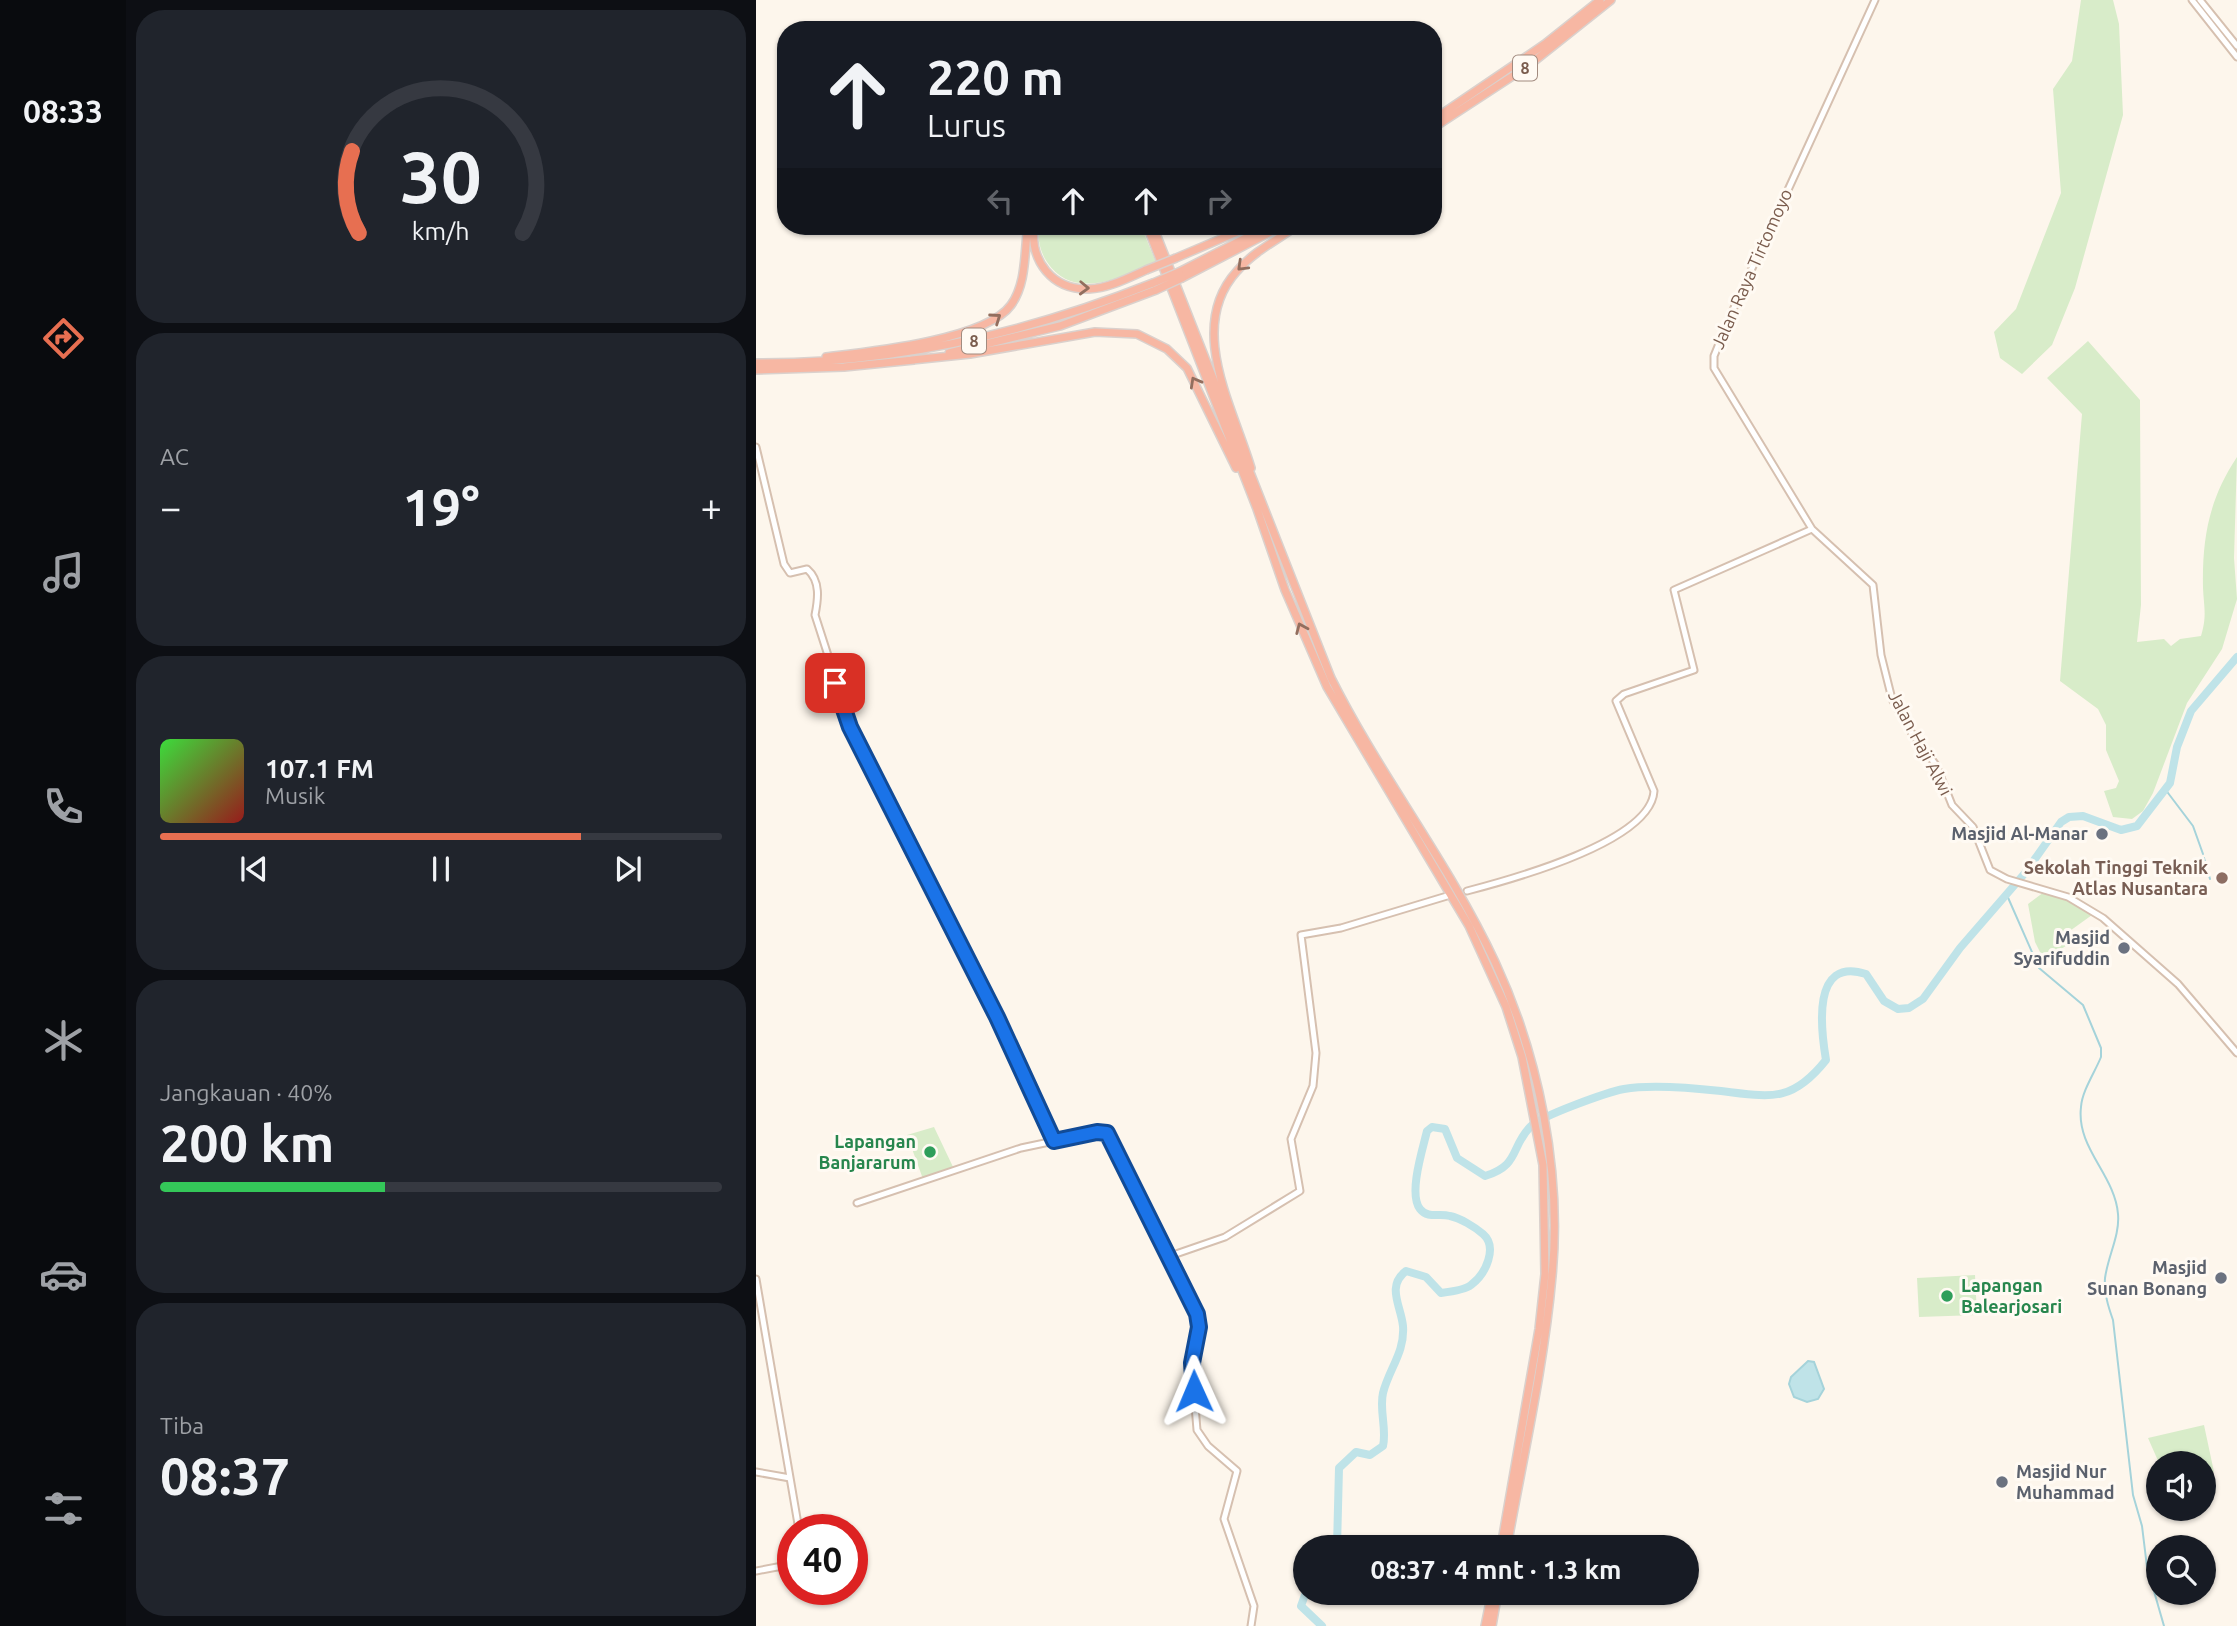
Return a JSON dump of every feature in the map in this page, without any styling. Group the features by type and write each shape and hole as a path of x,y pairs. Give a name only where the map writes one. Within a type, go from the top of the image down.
{"highway":[{"name":"8","path":"1442,114 1545,44 1600,0"},
{"name":"8","path":"1442,122 1528,66 1611,0"},
{"path":"787,363 943,338 996,319 1012,305 1020,287 1027,235"},
{"path":"1033,235 1038,261 1051,277 1064,285 1096,288 1230,235"},
{"path":"1151,235 1321,655 1343,702 1460,896 1495,961 1512,1000 1534,1089 1545,1155 1546,1223 1544,1294 1506,1535"},
{"path":"1156,235 1261,509"},
{"name":"8","path":"1180,275 1253,235"},
{"name":"8","path":"756,370 830,368 912,360 1060,326 1180,275 1263,235"},
{"path":"1285,235 1237,270 1221,293 1213,326 1217,360 1285,590 1327,687 1483,952 1506,1007 1534,1089"},
{"name":"8","path":"756,363 891,355 981,339 1054,320 1154,286"},
{"path":"912,360 970,354 1095,332 1127,332 1148,338 1173,353 1191,375 1261,509"},
{"path":"1485,1626 1489,1605"},
{"path":"1492,1626 1496,1605"}],"street":[{"name":"Jalan Raya Tirtomoyo","path":"1812,529 1745,425 1716,374 1713,362 1746,281 1875,0"},
{"path":"2192,0 2237,57"},
{"path":"2200,0 2237,46"},
{"path":"756,447 784,564 790,573 807,569 813,575 819,601 816,618 850,727 997,1017 1054,1141"},
{"name":"Jalan Haji Alwi","path":"1812,529 1873,585 1880,650 1892,699 1911,732 1936,765 1952,805 1973,827 1986,865 1994,873 2007,879 2068,897 2103,918 2178,984 2237,1053"},
{"path":"1467,891 1531,872 1593,847 1623,832 1640,818 1652,803 1654,792 1616,701 1624,694 1694,670 1674,590 1812,529"},
{"path":"1170,1256 1225,1237 1300,1191 1291,1139 1313,1086 1316,1053 1301,935 1341,928 1447,896"},
{"path":"857,1203 969,1165 1054,1141 1097,1132 1107,1133 1195,1307 1199,1323 1192,1369 1197,1430 1204,1442 1237,1471 1224,1519 1254,1606 1251,1626"},
{"path":"756,1279 796,1514"},
{"path":"756,1472 790,1478"},
{"path":"756,1571 777,1567"}],"green space":[{"path":"2081,0 2113,0 2119,24 2123,115 2075,288 2052,345 2022,374 2000,358 1994,332 2016,309 2061,193 2053,89 2072,61"},
{"path":"1038,235 1145,235 1156,262 1114,279 1084,284 1070,281 1058,274 1047,262"},
{"path":"2088,341 2140,400 2141,605 2137,642 2164,639 2171,646 2180,639 2201,636 2205,617 2204,552 2209,520 2220,488 2237,457 2234,558 2237,599 2222,649 2187,703 2153,793 2143,811 2132,819 2113,817 2104,791 2116,788 2119,781 2106,750 2106,725 2098,709 2060,681 2082,414 2047,378"},
{"path":"2044,892 2064,898 2092,915 2067,933 2072,942 2044,960 2035,942 2028,904"},
{"name":"Lapangan Banjararum","path":"934,1127 954,1169 923,1179 907,1135"},
{"name":"Lapangan Balearjosari","path":"1975,1275 1977,1315 1919,1317 1917,1278"},
{"path":"2204,1425 2210,1451 2154,1451 2148,1438"}],"water":[{"path":"1808,1361 1814,1362 1824,1389 1818,1399 1807,1402 1794,1397 1789,1384 1791,1377"}],"waterway":[{"path":"1337,1535 1339,1468 1356,1452 1370,1455 1383,1446 1383,1393 1403,1335 1396,1297 1400,1277 1406,1271 1426,1277 1441,1293 1465,1288 1481,1274 1490,1253 1487,1239 1480,1231 1454,1217 1427,1214 1420,1209 1415,1193 1427,1131 1432,1127 1445,1129 1457,1158 1485,1176 1504,1167 1524,1135 1536,1122 1616,1091 1672,1087 1767,1095 1780,1094 1802,1084 1826,1060 1822,1015 1828,985 1836,976 1848,971 1866,974 1884,1001 1898,1009 1909,1008 1923,999 1960,948 2025,873 2061,822 2069,817 2083,816 2121,830 2137,826 2170,783 2177,747 2191,711 2237,657"},
{"path":"2165,789 2193,826 2203,854"},
{"path":"2204,858 2210,879"},
{"path":"2006,893 2039,968 2083,1005 2101,1048 2101,1057 2082,1101 2081,1122 2084,1136 2110,1187 2118,1214 2105,1289 2113,1320 2133,1495 2142,1526 2147,1567 2164,1626"},
{"path":"1301,1605 1322,1626"}],"place":[{"name":"Masjid Al-Manar","path":"2102,834"},
{"name":"Sekolah Tinggi Teknik Atlas Nusantara","path":"2222,878"},
{"name":"Masjid Syarifuddin","path":"2124,948"},
{"name":"Lapangan Banjararum","path":"930,1152"},
{"name":"Masjid Sunan Bonang","path":"2221,1278"},
{"name":"Lapangan Balearjosari","path":"1947,1296"},
{"name":"Masjid Nur Muhammad","path":"2002,1482"}],"route":[{"path":"835,683 850,727 997,1017 1007,1044 1054,1141 1102,1131 1107,1133 1183,1280 1195,1307 1199,1327 1192,1363 1194,1391"}]}
